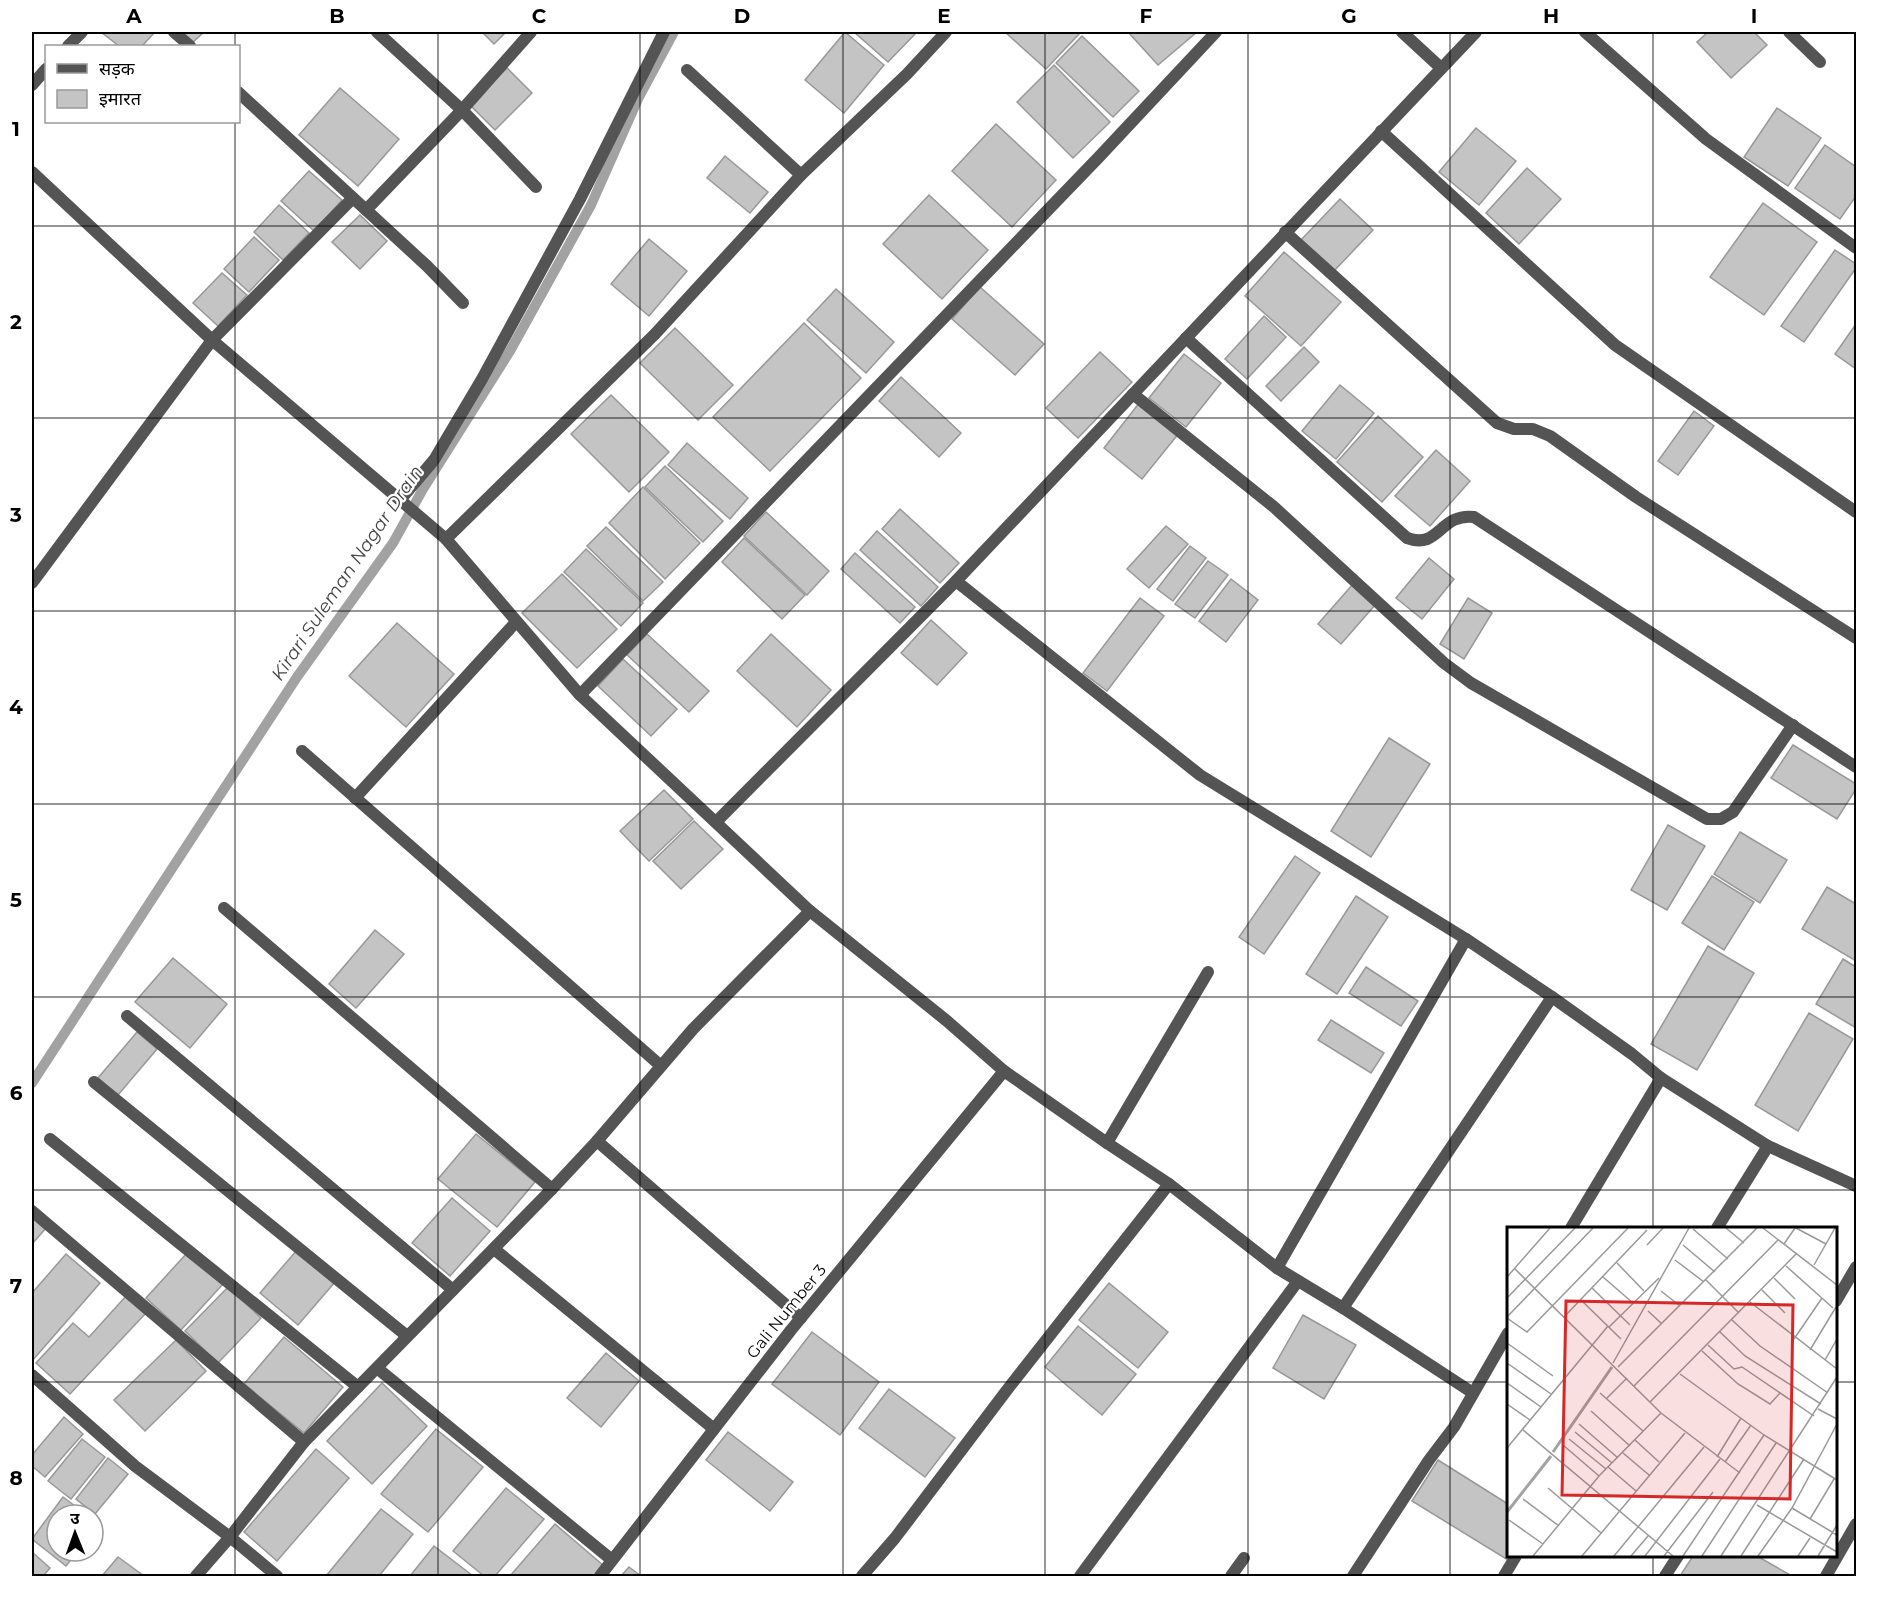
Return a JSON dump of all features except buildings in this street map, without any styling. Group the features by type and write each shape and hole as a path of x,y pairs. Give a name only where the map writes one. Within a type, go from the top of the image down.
{"street":[{"path":"69,45 82,32"},
{"path":"174,32 189,45"},
{"path":"377,32 462,110 536,187"},
{"path":"366,210 462,110 531,32"},
{"path":"404,502 434,460 482,379 580,199 664,32"},
{"path":"446,539 655,334 801,175 907,74 946,32"},
{"path":"580,695 1098,158 1216,32"},
{"path":"1402,32 1441,68"},
{"path":"716,822 956,581 1476,32"},
{"path":"1585,32 1706,139 1857,248"},
{"path":"1789,32 1820,62"},
{"path":"32,85 45,70"},
{"path":"687,70 801,175"},
{"path":"240,94 427,266 463,303"},
{"path":"1382,131 1615,345 1857,513"},
{"path":"32,172 212,340 446,539 580,695 810,911 947,1021 1004,1071 1169,1184 1277,1268 1473,1393"},
{"path":"32,584 212,340 353,198"},
{"path":"1285,232 1497,423 1514,429 1533,429 1550,436 1636,497 1857,638"},
{"path":"1186,338 1407,538 1418,542 1429,539 1455,518 1474,517 1857,767"},
{"path":"1133,394 1274,507 1444,663 1471,683 1707,819 1721,819 1733,812 1793,725"},
{"path":"956,581 1200,775 1466,939 1632,1054 1660,1078 1768,1146 1857,1186"},
{"path":"355,798 516,622"},
{"path":"302,751 661,1066"},
{"path":"224,908 552,1190"},
{"path":"196,1576 230,1537 304,1442 552,1190 693,1029 810,911"},
{"path":"1277,1268 1466,939"},
{"path":"1107,1143 1208,972"},
{"path":"1343,1308 1552,997"},
{"path":"127,1016 453,1290"},
{"name":"Gali Number 3","path":"600,1576 801,1318 1004,1071"},
{"path":"1572,1227 1660,1078"},
{"path":"94,1082 407,1336"},
{"path":"50,1139 358,1387"},
{"path":"597,1141 801,1318"},
{"path":"1718,1227 1768,1146"},
{"path":"862,1576 895,1538 1010,1386 1169,1184"},
{"path":"32,1211 304,1442"},
{"path":"494,1249 714,1429"},
{"path":"1837,1299 1857,1267"},
{"path":"1080,1576 1298,1281"},
{"path":"1353,1576 1429,1460 1454,1427 1507,1336"},
{"path":"376,1368 612,1560"},
{"path":"32,1375 135,1466 230,1537 277,1576"},
{"path":"1826,1576 1857,1524"},
{"path":"1504,1576 1515,1557"},
{"path":"1665,1576 1677,1557"},
{"path":"1231,1576 1244,1558"}],"waterway":[{"name":"Kirari Suleman Nagar Drain","path":"32,1083 297,677 393,543 423,489 510,351 591,205 638,99 674,32"}]}
